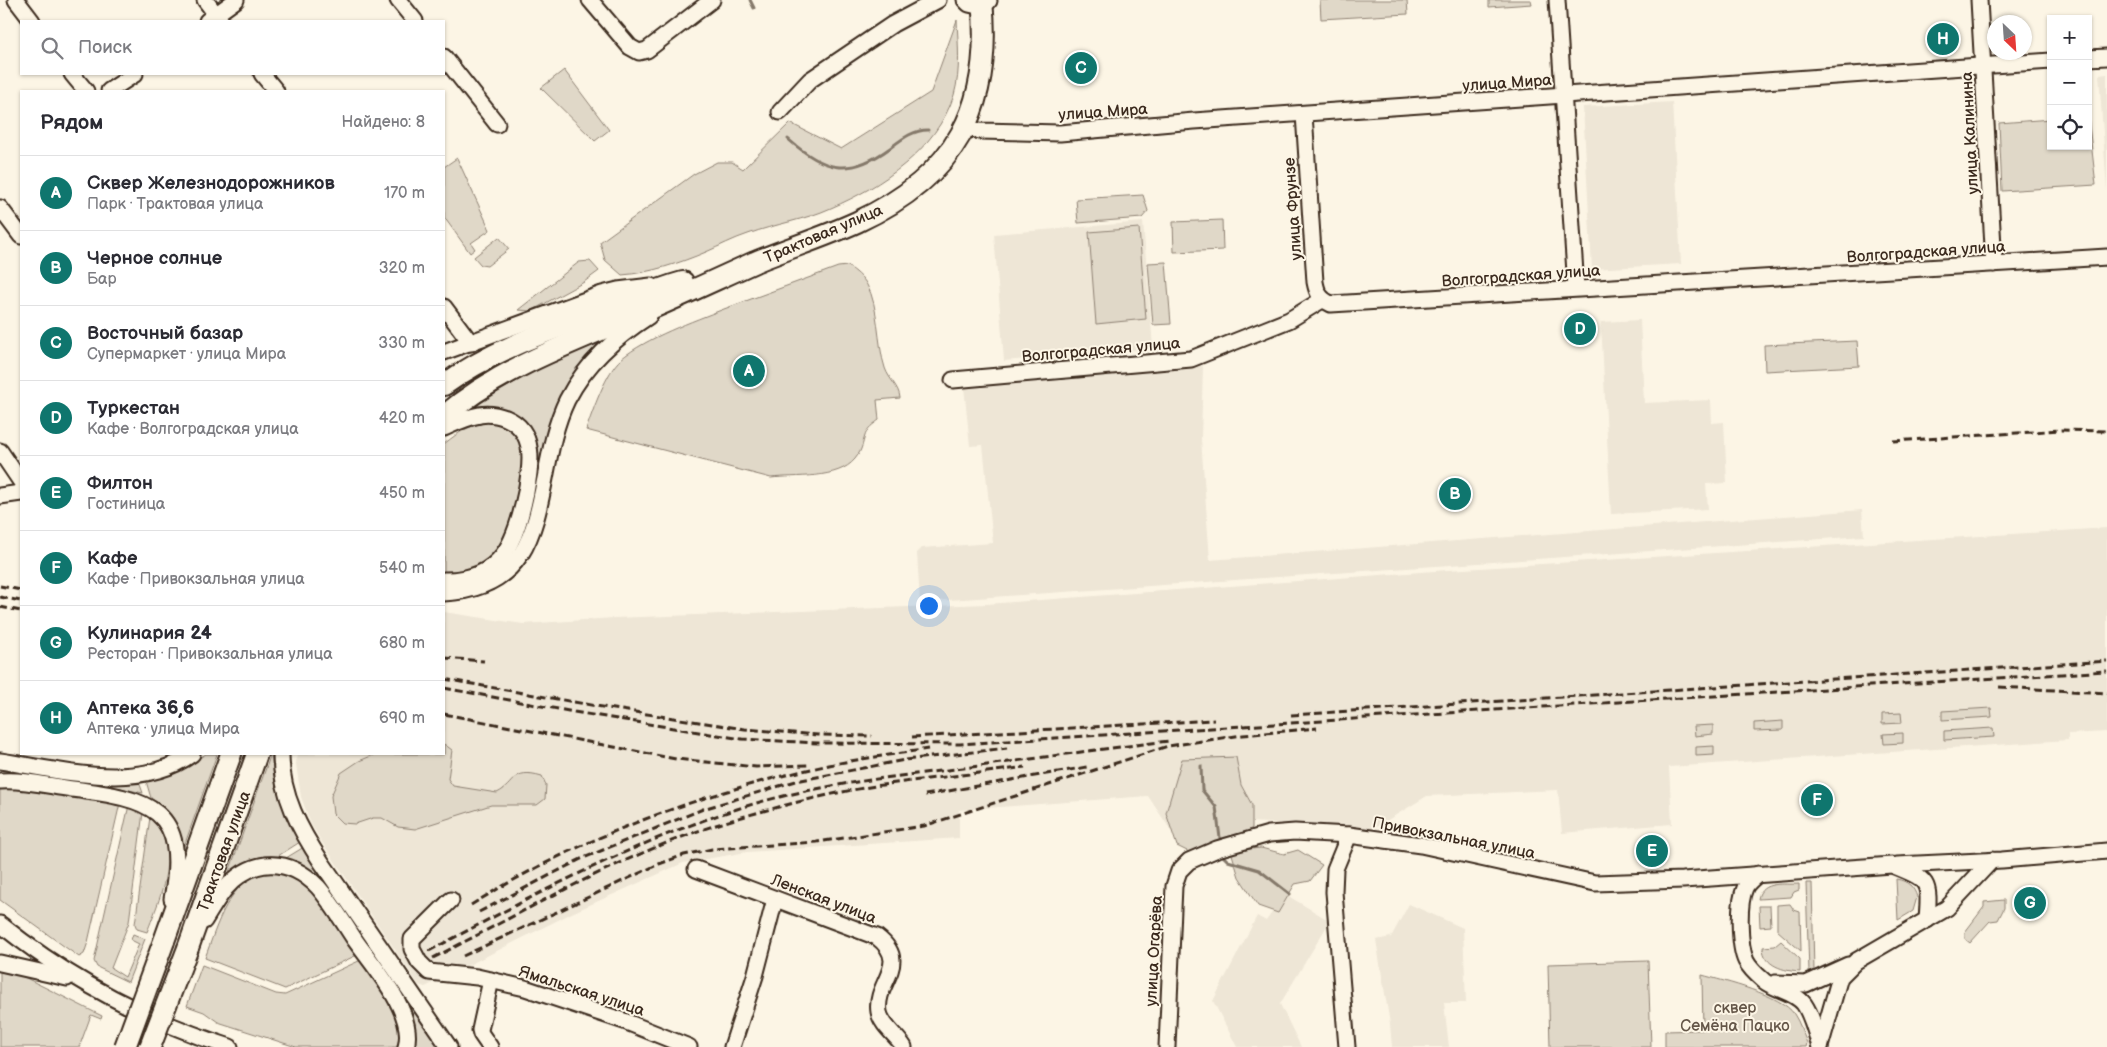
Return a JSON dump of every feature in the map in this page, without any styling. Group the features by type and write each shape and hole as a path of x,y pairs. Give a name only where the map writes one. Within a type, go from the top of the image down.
{"main road":[{"name":"Трактовая улица","path":"445,384 469,368 495,354 592,315 679,290 757,262 857,222 896,201 936,167 966,128 976,99 982,70 984,34 980,2"},
{"name":"Трактовая улица","path":"445,415 478,389 525,363 679,290"},
{"name":"Трактовая улица","path":"124,1047 231,755"},
{"name":"Трактовая улица","path":"150,1047 258,755"}],"street":[{"path":"16,0 31,20"},
{"path":"205,0 215,19 236,0"},
{"path":"398,0 414,20"},
{"path":"590,0 630,47 639,52 647,50 712,0"},
{"path":"780,112 810,80 892,24 938,0"},
{"path":"1557,0 1576,288"},
{"name":"улица Калинина","path":"1979,0 1994,264"},
{"path":"2092,58 2107,57"},
{"path":"445,59 497,124"},
{"name":"улица Мира","path":"966,128 980,131 1060,133 2047,61"},
{"path":"73,75 85,90"},
{"path":"111,90 133,75"},
{"path":"263,75 275,90"},
{"name":"улица Фрунзе","path":"1304,114 1314,282 1322,300"},
{"path":"0,208 20,235"},
{"name":"Волгоградская улица","path":"953,380 1191,359 1289,320 1322,300 1330,304 1374,303 1576,288 1770,279 2107,257"},
{"path":"445,352 602,294 618,290 679,290"},
{"path":"445,593 468,591 486,585 509,570 521,556 534,527 558,426 568,399 594,360 607,347 679,290"},
{"path":"445,308 471,343"},
{"path":"445,428 478,415 501,416 514,422 524,434 528,443 531,461 518,530 508,549 494,565 484,572 462,579 445,580"},
{"path":"0,451 20,481"},
{"path":"0,496 20,493"},
{"path":"0,761 95,775 129,776 153,773 190,755"},
{"path":"281,755 283,782 287,797 303,832 449,1047"},
{"path":"0,781 17,781 126,797 143,803 157,814 170,832 176,858 175,884 164,941"},
{"name":"Привокзальная улица","path":"1189,861 1216,848 1269,834 1295,832 1349,836 1421,845 1595,883 1716,878 1758,874"},
{"path":"1348,1047 1334,892 1335,868 1349,836"},
{"path":"1820,1047 1812,1021 1803,1002 1766,982 1745,960 1742,946 1741,902 1746,886 1758,874 2107,851"},
{"path":"1766,982 1806,984 1856,960 1947,908 1992,860"},
{"name":"улица Огарёва","path":"1167,1047 1174,886 1179,872 1189,861"},
{"path":"188,948 218,898 235,879 253,868 263,865 278,865 299,872 316,886 374,967 404,1015 408,1033 406,1047"},
{"path":"1892,865 1918,876 1926,883 1930,893 1927,920"},
{"name":"Ленская улица","path":"696,869 877,937 885,943 892,952 893,963 880,999 879,1012 882,1020 904,1047"},
{"path":"732,1047 755,976 775,899"},
{"name":"Ямальская улица","path":"451,900 415,934 411,944 419,962 429,972 461,975 525,988 655,1040 690,1047"},
{"path":"0,918 18,939"},
{"path":"0,924 18,939 78,980 116,1000 216,1044 230,1047"},
{"path":"1820,1047 1840,977 1856,960"},
{"path":"0,963 78,980"},
{"path":"490,1047 480,1030 491,980"}],"shaded area":[{"path":"2107,74 2107,191 2099,75"},
{"path":"1672,102 1681,264 1592,269 1583,107"},
{"path":"1143,222 1153,348 1004,361 994,234"},
{"path":"1640,320 1644,403 1711,400 1712,423 1724,422 1727,483 1706,484 1708,509 1611,514 1601,322"},
{"path":"1203,366 1201,439 1210,560 1862,510 1864,536 920,602 917,553 922,548 993,543 983,445 970,446 964,387"},
{"path":"2107,528 2107,732 2068,734 2068,740 1669,767 1672,824 1562,833 1558,790 1427,796 1373,829 1250,822 1182,847 1148,796 959,810 959,838 747,852 683,863 574,912 425,987 419,985 323,844 311,824 301,797 296,764 297,755 445,755 445,612 523,624 614,618 987,604 1448,570"},
{"path":"1285,894 1330,921 1280,1004 1301,1047 1237,1047 1213,1001 1257,916 1266,921"},
{"path":"1409,904 1463,928 1466,1003 1444,1003 1449,1047 1392,1047 1376,940 1391,937"}],"green space":[{"path":"1320,0 1407,0 1408,14 1321,19"},
{"path":"1489,0 1531,0 1532,4 1489,7"},
{"path":"957,20 958,77 954,95 946,115 921,149 888,177 850,199 821,212 748,234 665,267 622,275 605,260 600,242 694,174 717,162 732,162 743,169 790,123 841,149 931,92"},
{"path":"564,70 609,130 595,141 541,88"},
{"path":"2047,119 2047,150 2092,150 2096,185 2002,191 1999,123"},
{"path":"457,158 490,230 471,243 475,249 470,253 445,218 445,166"},
{"path":"1143,195 1148,211 1142,218 1078,223 1076,199"},
{"path":"1222,220 1223,250 1174,252 1173,222"},
{"path":"1139,228 1146,319 1096,324 1089,232"},
{"path":"499,237 509,249 487,266 481,265 474,257"},
{"path":"590,261 599,271 584,282 531,311 518,310 579,262"},
{"path":"1166,262 1171,324 1153,325 1148,263"},
{"path":"848,266 863,279 871,294 876,314 882,358 900,398 877,400 879,420 868,430 860,451 847,466 816,475 771,478 586,430 600,392 610,373 615,365 631,351 656,337 698,319 838,267"},
{"path":"603,341 589,357 541,461 539,460 533,434 520,417 511,411 500,408 474,406 541,367"},
{"path":"1857,341 1859,366 1765,371 1764,345"},
{"path":"492,422 505,426 512,430 520,441 523,451 523,464 520,494 516,509 506,536 492,556 477,567 459,572 445,572 445,443 466,429"},
{"path":"1991,708 1992,717 1942,720 1942,711"},
{"path":"1901,713 1902,723 1882,724 1882,714"},
{"path":"1783,721 1783,730 1754,731 1754,723"},
{"path":"1713,725 1713,734 1695,736 1694,726"},
{"path":"1993,728 1994,737 1944,740 1944,731"},
{"path":"1903,733 1903,743 1884,744 1883,734"},
{"path":"445,745 452,750 448,779 453,786 497,793 519,775 532,774 542,776 546,785 545,799 537,805 491,805 415,829 398,827 382,818 373,818 355,824 342,823 333,814 331,796 341,773 359,761 374,755 445,755"},
{"path":"1714,746 1714,755 1696,756 1696,747"},
{"path":"204,755 217,755 183,849 181,838 174,822 164,808 151,798 146,781 176,772"},
{"path":"271,755 275,782 282,805 300,842 278,856 264,856 250,860 229,872"},
{"path":"1236,757 1241,785 1252,805 1252,828 1241,836 1191,853 1177,846 1166,813 1182,759"},
{"path":"93,782 119,784 139,782 143,793"},
{"path":"16,788 120,803 88,942 84,954 79,957 0,900 0,789"},
{"path":"129,805 143,812 129,922 111,968 125,977 139,944 131,940 133,934 145,939 128,982 97,967 94,961"},
{"path":"150,817 160,830 165,843 167,858 163,888 147,932 137,929 135,924"},
{"path":"304,847 332,890 312,871 286,858"},
{"path":"1261,848 1284,854 1298,850 1322,865 1310,881 1295,884 1278,913 1258,906 1239,877 1231,851"},
{"path":"268,872 284,874 310,890 331,915 357,955 285,989 205,958 220,918 234,893 243,883 255,876"},
{"path":"1896,879 1910,885 1917,897 1913,911 1898,920"},
{"path":"1806,883 1812,883 1814,972 1809,972"},
{"path":"1799,884 1799,890 1794,892 1791,897 1758,899 1760,893 1768,886"},
{"path":"2004,900 2004,908 1998,920 1990,921 1970,943 1965,939 1965,932 1984,907 1984,902"},
{"path":"1790,904 1794,910 1800,912 1801,951 1777,930 1777,905"},
{"path":"1759,906 1770,906 1771,926 1760,927"},
{"path":"1781,941 1800,959 1800,972 1782,969 1767,959 1763,947 1775,946"},
{"path":"361,960 383,989 396,1012 401,1035 398,1047 296,1047 218,1022 204,1012 187,1006 202,965 276,994 285,995"},
{"path":"1648,961 1651,1047 1550,1047 1548,964"},
{"path":"386,968 440,1047 413,1047 414,1036 411,1016 401,996 383,969"},
{"path":"0,971 10,971 22,976 102,1016 101,1019 91,1015 80,1045 81,1047 0,1047"},
{"name":"сквер Семёна Пацко","path":"1702,975 1752,990 1788,1007 1798,1021 1807,1043 1806,1047 1665,1047 1665,1031 1703,1030"}],"waterway":[{"path":"750,0 754,8"},
{"path":"788,139 801,150 825,164 849,167 875,158 913,133 928,130"},
{"path":"1201,766 1202,790 1216,807 1220,838"},
{"path":"1223,856 1228,861 1259,870 1290,894"}],"railway":[{"path":"1893,441 2062,430 2107,431"},
{"path":"0,586 20,590"},
{"path":"0,597 20,601"},
{"path":"0,607 20,611"},
{"path":"445,658 484,661"},
{"path":"1291,715 2107,661"},
{"path":"445,688 574,712 742,739 818,743 960,744 2107,671"},
{"path":"445,679 608,708 745,729 818,735 872,736"},
{"path":"1999,687 2107,693"},
{"path":"445,714 676,759 756,767 808,765"},
{"path":"912,737 1214,720"},
{"path":"463,956 659,864 684,855 712,849 817,842 924,826 1168,746 1243,735 1317,728"},
{"path":"429,951 618,855 697,823 764,801 791,794 873,780 1169,741"},
{"path":"479,912 581,859 703,809 796,781 905,760 1007,748"},
{"path":"471,905 513,880 601,837 692,802 786,775 834,764 928,749"},
{"path":"433,958 546,899 623,862 662,845 742,817 847,791 1025,767"},
{"path":"925,795 1087,767"}],"place":[{"name":"Аптека 36,6","path":"1943,39"},
{"name":"Восточный базар","path":"1081,68"},
{"name":"Туркестан","path":"1580,329"},
{"name":"Сквер Железнодорожников","path":"749,371"},
{"name":"Черное солнце","path":"1455,494"},
{"name":"Кафе","path":"1817,800"},
{"name":"Филтон","path":"1652,851"},
{"name":"Кулинария 24","path":"2030,903"}]}
